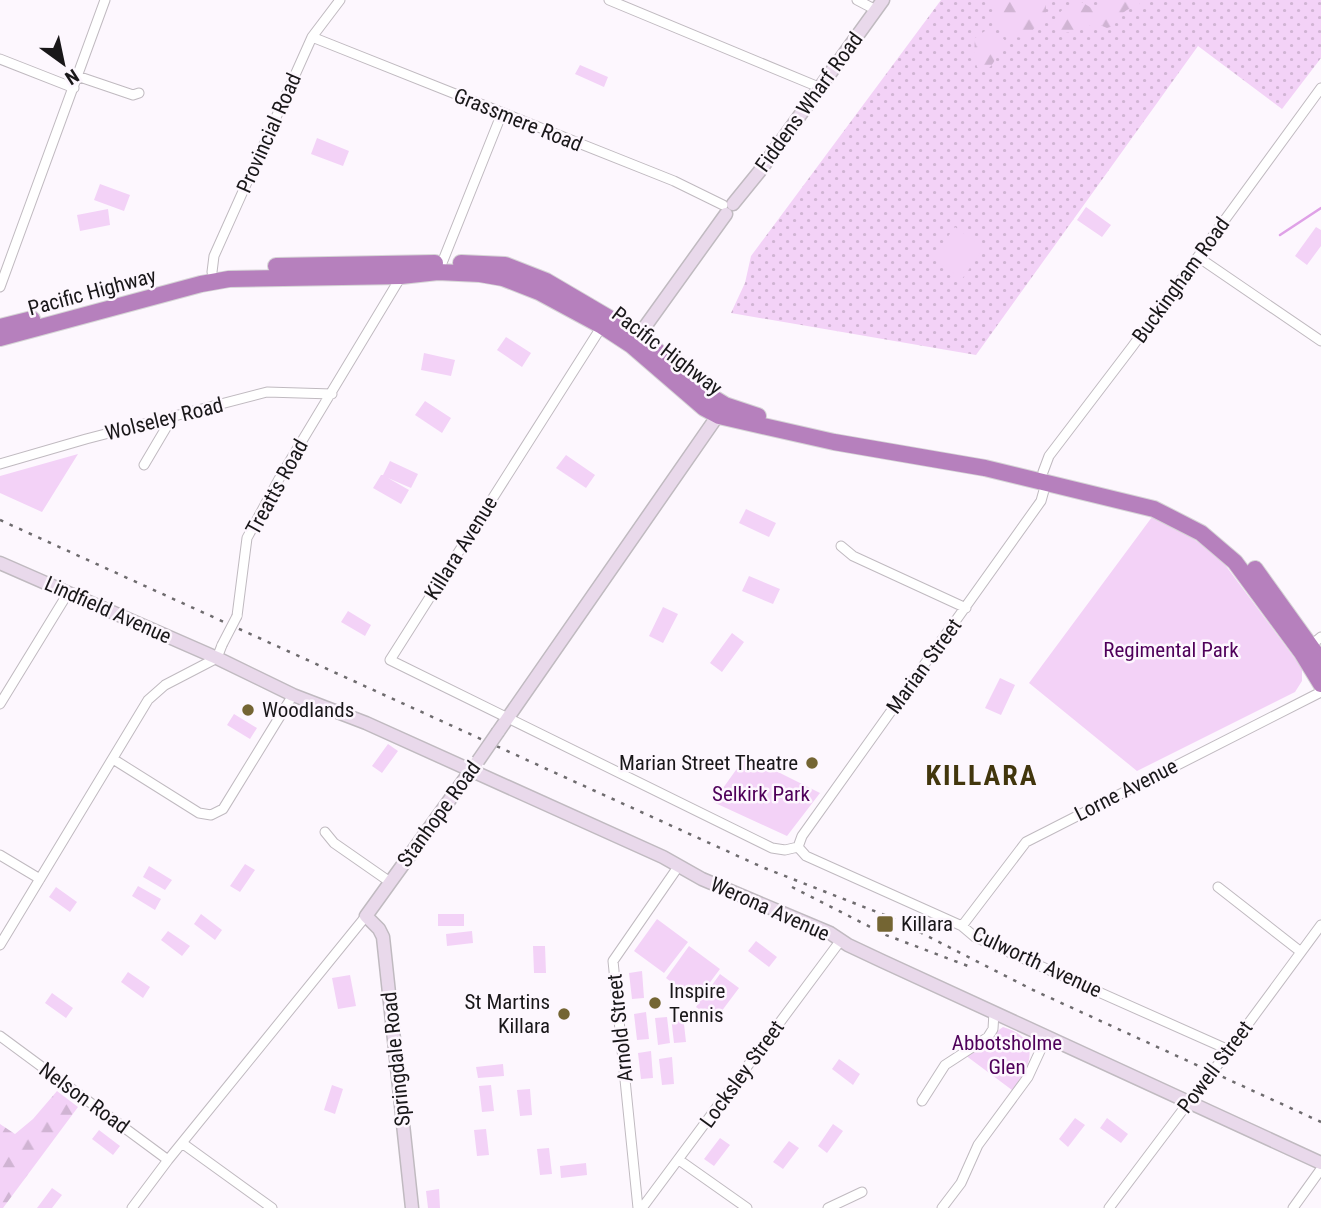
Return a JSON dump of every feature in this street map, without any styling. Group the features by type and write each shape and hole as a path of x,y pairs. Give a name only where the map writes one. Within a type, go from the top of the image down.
{"highway":[{"name":"Pacific Highway","path":"0,338 201,284 229,279 402,270 442,263 505,265 546,281 635,340 704,408 722,410 834,442 1045,477 1154,509 1201,533 1227,554 1311,645 1321,661"},
{"name":"Pacific Highway","path":"0,327 212,272 313,264 480,274 503,278 538,292 635,340"},
{"name":"Pacific Highway","path":"1311,645 1321,684"}],"street":[{"path":"0,287 105,0"},
{"name":"Provincial Road","path":"212,272 214,256 312,37 340,0"},
{"path":"609,0 821,88"},
{"path":"857,0 879,5"},
{"name":"Fiddens Wharf Road","path":"635,340 727,208 821,88 879,5"},
{"name":"Grassmere Road","path":"312,37 674,181 727,208"},
{"path":"0,59 74,88"},
{"path":"77,76 133,95 139,93"},
{"name":"Buckingham Road","path":"1045,477 1049,456 1321,88"},
{"path":"442,263 502,113"},
{"path":"1198,257 1321,341"},
{"name":"Treatts Road","path":"220,652 237,616 247,538 402,270"},
{"name":"Killara Avenue","path":"507,718 390,660 602,326"},
{"name":"Wolseley Road","path":"0,464 267,392 332,394"},
{"name":"Stanhope Road","path":"132,1208 366,916 722,410"},
{"path":"144,465 173,416"},
{"name":"Marian Street","path":"798,846 802,836 1041,501 1045,477"},
{"path":"841,546 853,556 966,608"},
{"name":"Lindfield Avenue","path":"0,563 68,593 220,652"},
{"path":"0,704 68,593"},
{"path":"0,945 148,700 165,685 220,652"},
{"name":"Werona Avenue","path":"220,652 293,695 474,766 663,857 678,867 830,933 1046,1038 1321,1163"},
{"name":"Lorne Avenue","path":"962,926 1026,842 1321,692"},
{"path":"113,759 199,813 211,815 223,809 293,695"},
{"path":"507,718 772,848 785,850 798,846"},
{"path":"325,832 334,843 390,882"},
{"name":"Culworth Avenue","path":"798,846 806,856 962,926 975,937 1229,1050"},
{"path":"0,855 40,879"},
{"name":"Arnold Street","path":"640,1208 613,961 678,867"},
{"path":"1218,887 1301,952"},
{"name":"Springdale Road","path":"366,916 383,937 412,1208"},
{"name":"Powell Street","path":"1109,1208 1321,925"},
{"name":"Locksley Street","path":"640,1208 679,1160 841,940"},
{"path":"922,1101 945,1065 988,1037 993,1029 995,1012"},
{"name":"Nelson Road","path":"0,1036 168,1160"},
{"path":"942,1208 961,1183 978,1144 1028,1077 1046,1038"},
{"path":"182,1143 272,1208"},
{"path":"679,1160 747,1208"},
{"path":"1293,1208 1321,1169"},
{"path":"828,1208 862,1192"}],"green space":[{"path":"941,0 1321,0 1321,58 1282,109 1198,46 976,355 731,313 745,283 751,256"},
{"path":"995,0 1046,0 1046,14 1027,37 1010,36 995,23"},
{"path":"1078,0 1095,10 1108,0 1140,0 1139,5 1124,12 1113,26 1107,28 1095,23 1077,31 1058,32 1056,22 1061,11"},
{"path":"985,31 1002,37 1006,42 991,66 981,71 976,63 975,38"},
{"path":"580,65 608,77 604,87 575,74"},
{"path":"317,138 349,151 343,166 311,154"},
{"path":"100,184 130,195 124,211 94,200"},
{"path":"1086,207 1111,225 1102,237 1077,220"},
{"path":"108,209 110,225 80,231 77,215"},
{"path":"955,227 984,248 962,279 932,258"},
{"path":"1316,227 1321,230 1321,246 1307,265 1295,256"},
{"path":"506,337 531,353 522,367 497,350"},
{"path":"424,353 455,360 451,376 421,370"},
{"path":"425,401 451,418 442,433 415,415"},
{"path":"78,454 42,512 0,493 0,476"},
{"path":"566,455 595,475 586,488 556,468"},
{"path":"390,461 418,474 411,488 388,478 409,490 401,504 373,488"},
{"path":"746,509 776,523 769,537 739,523"},
{"name":"Regimental Park","path":"1152,517 1173,524 1220,558 1302,668 1302,681 1295,692 1137,771 1029,683"},
{"path":"749,576 780,589 773,604 742,591"},
{"path":"663,607 678,614 663,643 649,636"},
{"path":"348,611 371,625 365,636 341,622"},
{"path":"732,633 744,642 722,672 710,663"},
{"path":"1000,678 1015,685 1001,715 985,708"},
{"path":"234,714 257,728 250,739 227,725"},
{"path":"388,744 398,751 382,773 372,766"},
{"name":"Selkirk Park","path":"746,756 820,793 787,836 713,802"},
{"path":"245,864 255,870 240,892 230,886"},
{"path":"149,866 172,880 165,890 143,877"},
{"path":"138,886 161,899 155,910 132,896"},
{"path":"56,887 77,902 70,912 49,897"},
{"path":"201,914 222,930 215,940 194,924"},
{"path":"438,914 464,914 464,926 438,926"},
{"path":"657,919 688,942 664,973 634,951"},
{"path":"168,931 190,946 182,956 161,940"},
{"path":"472,931 473,943 447,946 446,934"},
{"path":"756,941 777,957 769,967 748,951"},
{"path":"533,946 545,946 546,973 534,973"},
{"path":"689,946 720,969 696,1001 666,978"},
{"path":"642,971 644,998 632,999 629,973"},
{"path":"128,972 150,987 143,998 121,982"},
{"path":"720,974 739,988 715,1020 696,1007"},
{"path":"350,975 356,1006 338,1009 332,978"},
{"path":"52,993 73,1008 66,1018 45,1003"},
{"path":"646,1012 649,1039 637,1040 634,1014"},
{"path":"683,1015 686,1042 674,1043 671,1017"},
{"path":"667,1017 670,1043 658,1045 655,1018"},
{"name":"Abbotsholme Glen","path":"1003,1027 1023,1038 1030,1053 1025,1071 1012,1090 965,1055"},
{"path":"651,1051 653,1078 641,1079 638,1053"},
{"path":"672,1057 674,1084 662,1085 659,1059"},
{"path":"839,1059 860,1074 853,1085 832,1069"},
{"path":"503,1064 504,1076 478,1078 476,1067"},
{"path":"332,1085 343,1089 335,1114 324,1110"},
{"path":"491,1085 494,1111 482,1112 479,1086"},
{"path":"530,1089 532,1115 520,1116 517,1090"},
{"path":"57,1091 78,1107 3,1208 0,1208 0,1124 15,1134 33,1119"},
{"path":"1075,1118 1085,1125 1068,1147 1059,1139"},
{"path":"1107,1118 1128,1134 1121,1143 1100,1128"},
{"path":"833,1124 843,1131 827,1153 818,1146"},
{"path":"486,1129 489,1155 477,1156 474,1130"},
{"path":"99,1130 120,1146 113,1155 92,1139"},
{"path":"720,1138 730,1145 714,1166 704,1159"},
{"path":"789,1141 799,1148 783,1169 773,1162"},
{"path":"549,1148 552,1174 540,1175 537,1149"},
{"path":"586,1163 587,1175 561,1178 560,1166"},
{"path":"52,1188 62,1195 52,1208 37,1208"},
{"path":"439,1189 440,1208 428,1208 426,1191"}],"waterway":[{"path":"1280,235 1321,208"}],"railway":[{"path":"0,520 762,867 892,918 1033,990 1321,1122"},
{"path":"792,887 886,935 968,966"}],"place":[{"name":"Woodlands","path":"248,710"},
{"name":"Marian Street Theatre","path":"812,763"},
{"name":"Killara","path":"885,924"},
{"name":"Inspire Tennis","path":"655,1003"},
{"name":"St Martins Killara","path":"564,1014"}],"district":[{"name":"KILLARA","path":"982,775"}]}
